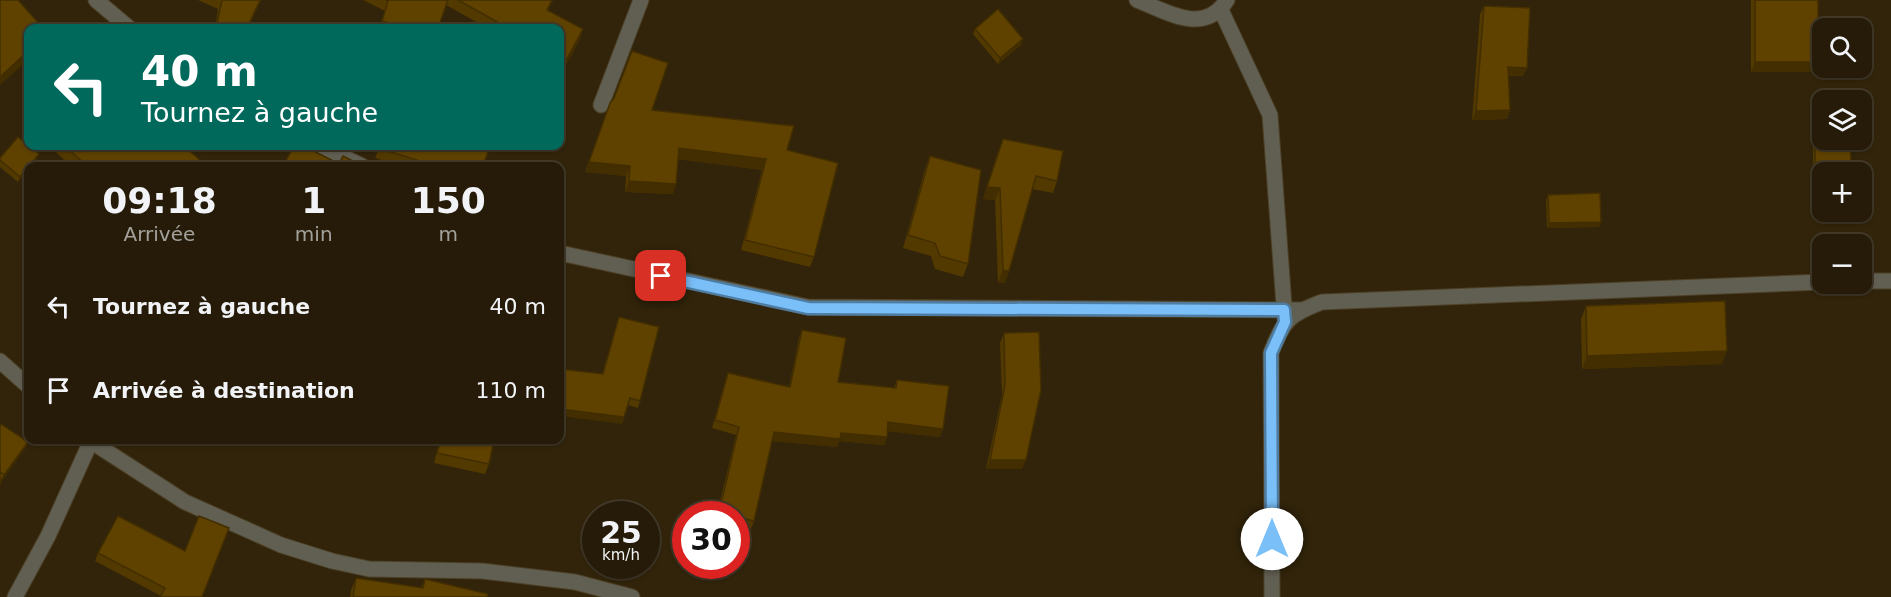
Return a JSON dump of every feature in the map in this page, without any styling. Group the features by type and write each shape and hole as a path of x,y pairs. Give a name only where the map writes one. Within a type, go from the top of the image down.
{"street":[{"path":"96,0 124,24"},
{"path":"602,105 641,0"},
{"path":"1137,0 1191,20 1210,17 1224,5 1270,115 1284,316 1271,353 1272,597"},
{"path":"329,150 354,162"},
{"path":"564,254 808,308 1284,316 1322,302 1812,282"},
{"path":"1872,281 1891,281"},
{"path":"0,361 24,382"},
{"path":"15,597 48,536 88,444"},
{"path":"96,444 185,502 281,545 332,561 369,569 482,571 575,582 632,597"}],"building":[{"path":"0,0 18,0 39,24 24,24 24,55 0,77"},
{"path":"222,0 260,0 249,24 217,24"},
{"path":"386,0 448,0 439,24 392,24 382,21 388,1"},
{"path":"458,0 552,0 547,10 583,29 564,64 564,24 501,24"},
{"path":"1755,0 1818,0 1818,18 1812,18 1812,62 1755,62"},
{"path":"1484,6 1530,8 1527,68 1508,67 1510,110 1476,111"},
{"path":"998,9 1023,39 1000,58 975,29"},
{"path":"632,51 668,63 652,110 794,126 787,150 838,163 814,257 745,240 766,159 679,148 676,184 629,181 630,166 589,162"},
{"path":"18,137 24,142 24,150 34,150 39,154 32,162 24,162 24,172 20,177 0,158"},
{"path":"1003,139 1063,151 1057,181 1036,176 1009,271 1003,270 1000,188 987,187"},
{"path":"69,150 188,150 202,162 83,162"},
{"path":"292,150 312,150 335,162 285,162"},
{"path":"384,150 489,150 484,162 423,162"},
{"path":"1815,150 1850,150 1851,161 1815,162"},
{"path":"343,156 355,162 340,162"},
{"path":"930,156 981,170 968,264 940,256 935,243 908,235"},
{"path":"1600,193 1601,222 1549,223 1548,195"},
{"path":"1725,301 1727,351 1587,356 1586,306"},
{"path":"619,317 659,327 640,401 630,398 624,417 564,410 564,369 603,374"},
{"path":"802,330 846,338 838,382 896,388 897,380 949,386 943,429 888,422 887,437 841,433 840,439 774,432 754,521 750,520 750,501 722,501 739,427 715,420 728,373 790,387"},
{"path":"1039,332 1041,390 1026,460 990,460 1005,385 1004,333"},
{"path":"1,424 24,439 24,444 27,444 4,475 0,472"},
{"path":"440,444 493,444 489,464 437,453"},
{"path":"118,516 185,551 199,516 229,528 202,597 160,597 165,588 98,553"},
{"path":"356,578 423,588 425,579 488,594 487,597 353,597"}],"route":[{"path":"661,276 808,308 1284,310 1285,322 1271,353 1272,539"}]}
